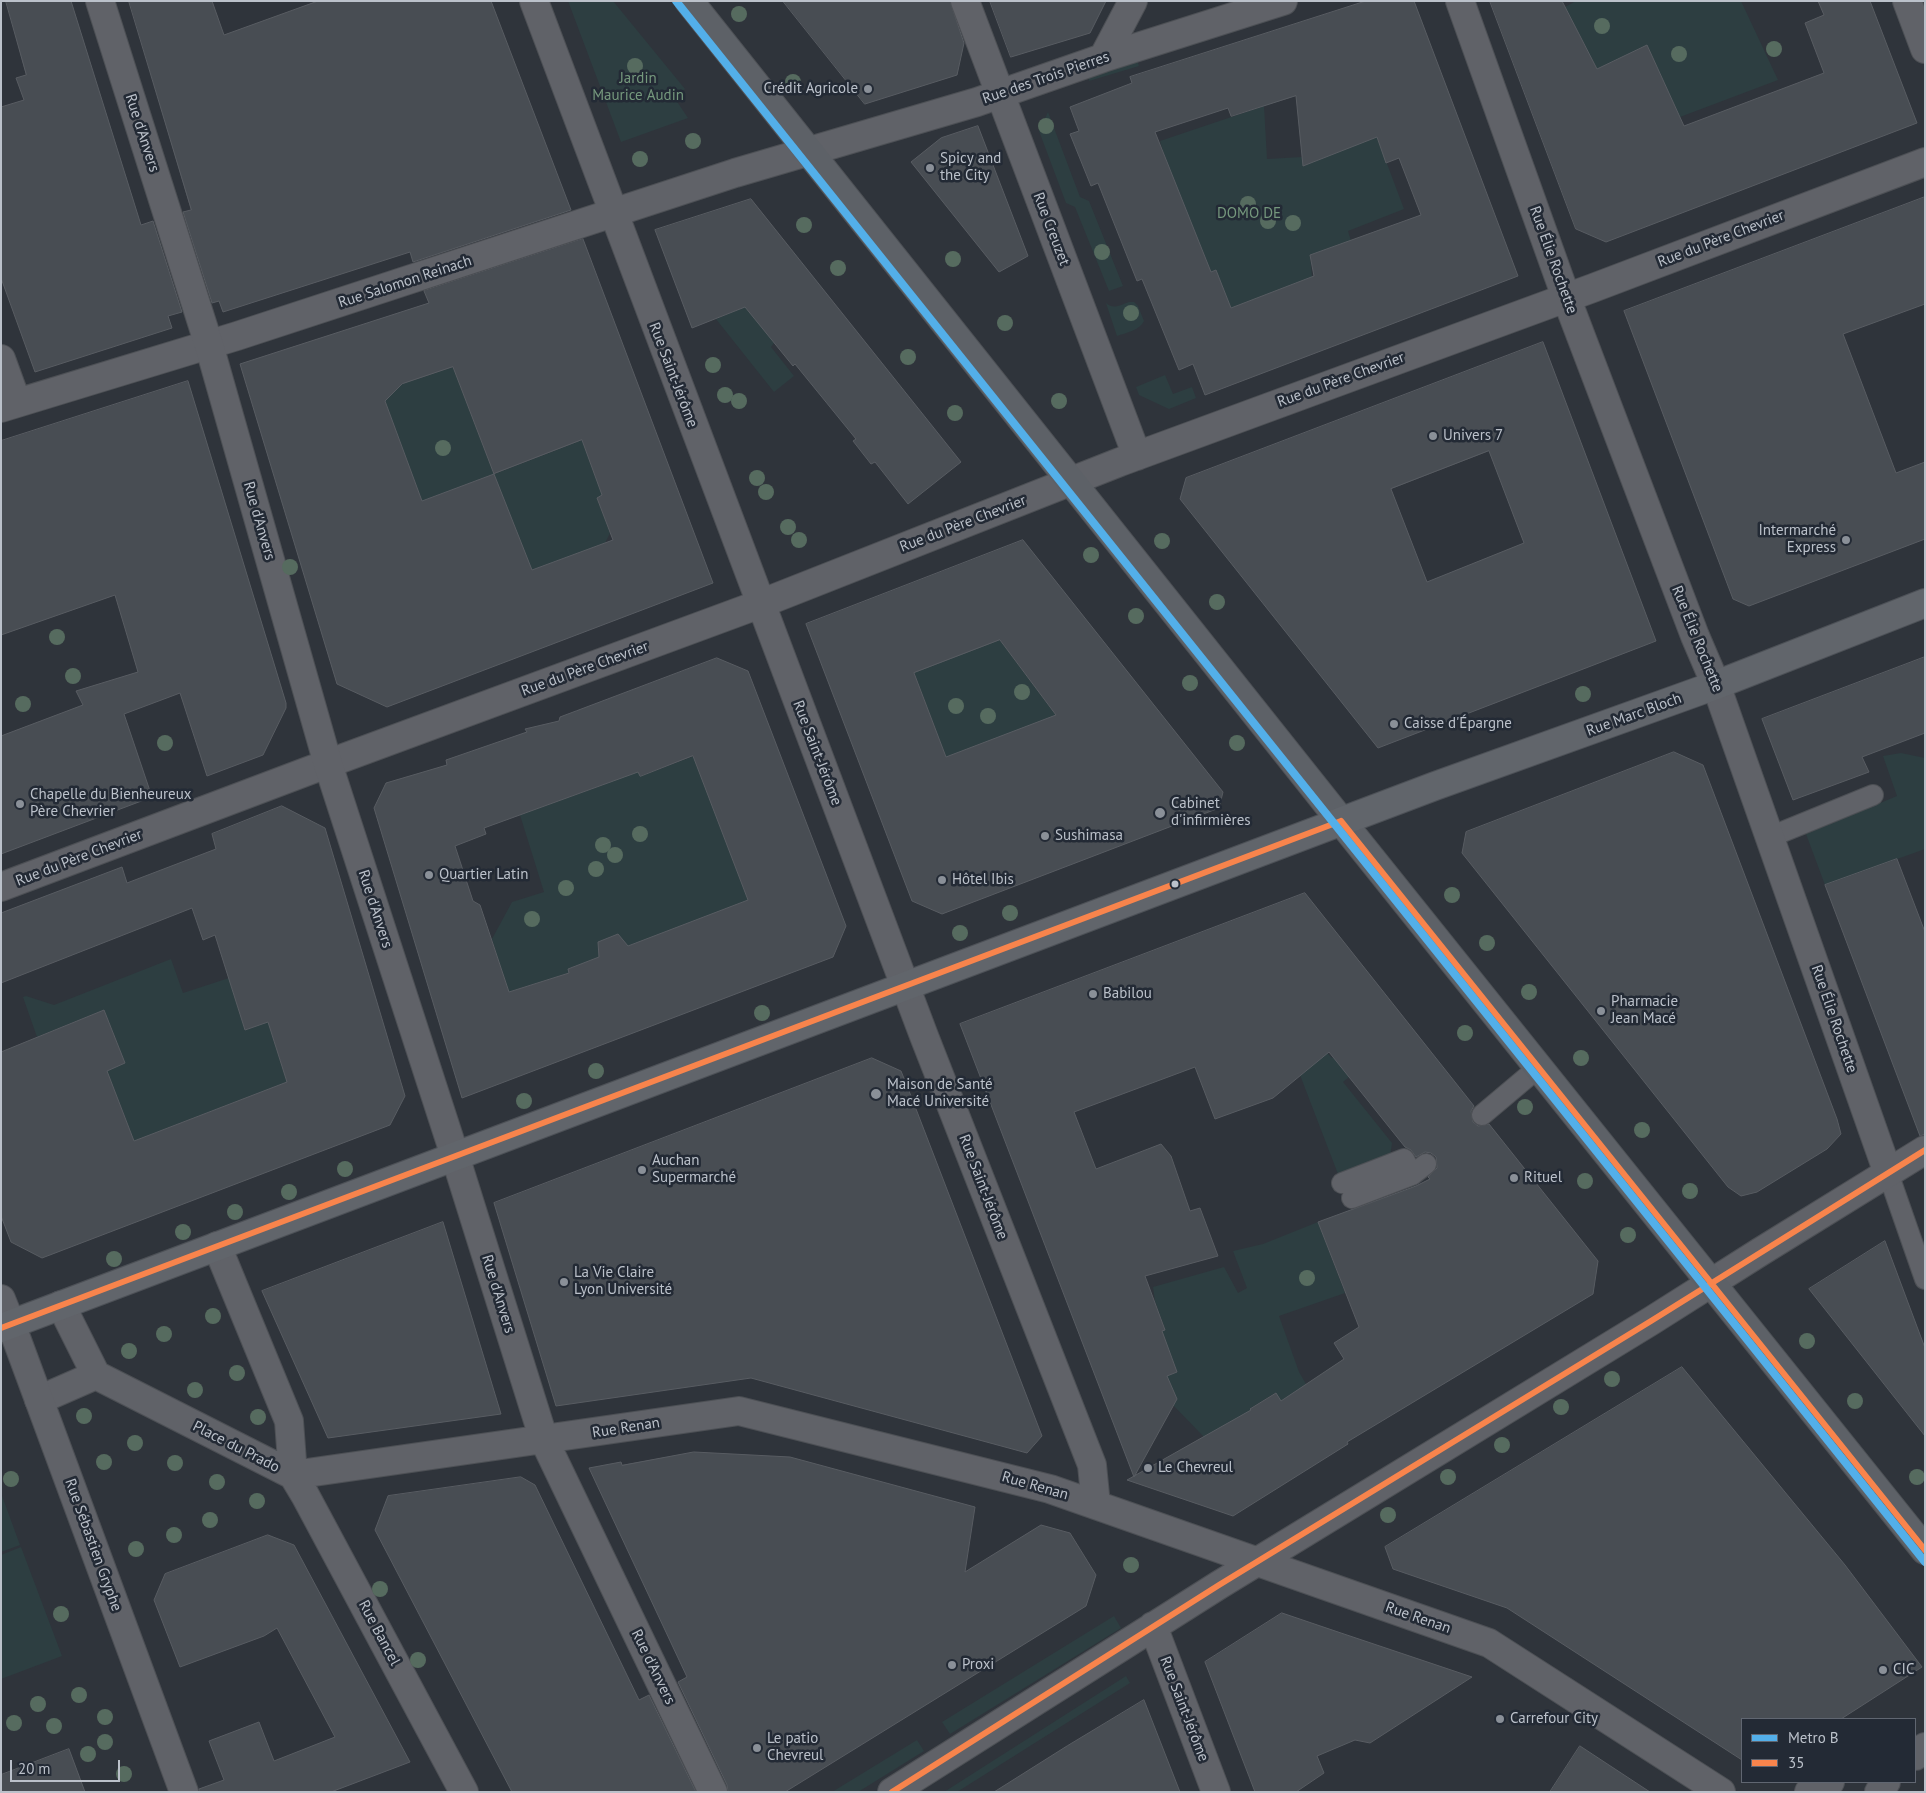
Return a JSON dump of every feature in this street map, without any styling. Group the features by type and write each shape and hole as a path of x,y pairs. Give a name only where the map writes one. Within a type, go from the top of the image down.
{"main road":[{"path":"689,1 1341,822 1925,1550"},
{"name":"Rue Marc Bloch","path":"6,1326 1435,786 1716,685 1925,603"}],"street":[{"name":"Rue d'Anvers","path":"100,1 209,345 328,764 455,1156 544,1440 714,1792"},
{"name":"Rue Saint-Jérôme","path":"534,1 760,604 1092,1465 1096,1505"},
{"name":"Rue Creuzet","path":"965,1 1137,456"},
{"path":"1103,58 1133,1"},
{"name":"Rue des Trois Pierres","path":"808,150 1000,94 1103,58 1283,1"},
{"name":"Rue Élie Rochette","path":"1460,1 1566,297 1695,636 1716,685 1888,1172"},
{"path":"1907,1 1925,48"},
{"name":"Rue Salomon Reinach","path":"9,405 209,345 808,150"},
{"name":"Rue du Père Chevrier","path":"1,887 760,604 1137,456 1925,162"},
{"path":"1,359 9,405"},
{"path":"892,1792 1153,1626 1925,1150"},
{"name":"Place du Prado","path":"217,1246 289,1421 293,1475"},
{"name":"Rue Sébastien Gryphe","path":"1,1299 6,1326 39,1400 184,1792"},
{"path":"39,1400 96,1375 61,1305"},
{"name":"Place du Prado","path":"96,1375 293,1475"},
{"name":"Rue Renan","path":"293,1475 739,1411 1050,1489 1489,1643 1721,1792"},
{"name":"Rue Bancel","path":"293,1475 306,1495 464,1792"},
{"name":"Rue Saint-Jérôme","path":"1153,1626 1216,1792"},
{"path":"1809,1792 1828,1783"}],"lane":[{"path":"1770,837 1873,795"},
{"path":"1482,1115 1539,1067"},
{"path":"1347,1191 1419,1170"},
{"name":"Rue Élie Rochette","path":"1888,1172 1925,1279"}],"green space":[{"name":"Jardin Maurice Audin","path":"568,1 613,1 685,89 674,97 688,118 621,142"},
{"path":"1576,1 1741,1 1778,80 1680,117 1647,46 1597,69 1565,7"},
{"path":"1136,57 1139,66 1089,81 1087,71"},
{"name":"DOMO DE","path":"1264,106 1267,159 1302,157 1303,165 1377,137 1404,209 1348,231 1351,241 1310,255 1312,277 1231,308 1216,271 1211,272 1166,161 1160,141"},
{"path":"1048,112 1080,197 1089,201 1123,286 1109,291 1075,207 1066,203 1039,131"},
{"path":"1134,302 1138,306 1144,321 1136,329 1117,336 1106,303 1114,307"},
{"path":"749,305 774,343 771,347 794,376 774,392 716,319"},
{"path":"453,367 494,474 422,501 381,391"},
{"path":"1165,375 1173,394 1192,387 1196,398 1169,409 1139,395 1136,387"},
{"path":"582,440 602,495 597,498 610,533 605,543 530,571 494,474"},
{"path":"1000,640 1075,741 946,758 913,669"},
{"path":"1901,753 1925,758 1925,849 1825,885 1806,834 1897,796 1883,756"},
{"path":"694,756 748,900 627,947 604,940 598,947 600,957 568,969 569,973 502,994 492,961 496,953 492,939 512,902 544,892 520,815 603,785 637,769 641,776"},
{"path":"171,959 183,993 229,978 245,1030 268,1022 287,1082 134,1141 107,1071 125,1063 104,1010 37,1037 23,997 26,996 54,1005"},
{"path":"1327,1053 1332,1058 1338,1054 1354,1073 1343,1082 1392,1143 1390,1156 1338,1174 1300,1075"},
{"path":"1318,1222 1345,1293 1279,1316 1299,1372 1309,1389 1283,1405 1275,1393 1251,1408 1252,1413 1204,1437 1173,1405 1177,1399 1167,1376 1177,1372 1161,1332 1165,1329 1155,1301 1153,1287 1224,1267 1238,1293 1247,1288 1233,1251 1263,1244"},
{"path":"1,1493 20,1545 1,1552"},
{"path":"21,1547 62,1656 1,1679 1,1555"},
{"path":"1114,1616 1121,1628 950,1734 942,1722"},
{"path":"1126,1676 1130,1683 957,1792 944,1792"},
{"path":"917,1740 924,1751 858,1792 832,1792"}],"building":[{"path":"6,1 71,1 141,225 153,221 182,312 168,316 172,328 35,372 1,278 1,107 24,100 16,78 26,75"},
{"path":"129,1 212,1 224,35 318,1 491,1 571,210 413,262 410,252 223,312 219,301 212,303 183,212 191,210"},
{"path":"783,1 950,1 964,43 957,75 865,104"},
{"path":"990,1 1106,1 1090,33 1011,57"},
{"path":"1366,1 1414,1 1518,276 1205,395 1193,364 1179,370 1142,279 1137,281 1098,183 1091,186 1070,134 1079,131 1070,107 1132,83 1130,77","holes":["1296,96 1303,166 1377,137 1386,163 1399,158 1421,215 1310,255 1314,276 1231,308 1216,270 1211,272 1155,132 1228,108 1231,116"]},
{"path":"1490,1 1562,1 1597,69 1647,45 1684,126 1824,73 1805,23 1824,15 1818,1 1870,1 1917,123 1606,242 1576,229"},
{"path":"978,126 1028,256 999,272 911,162 941,138"},
{"path":"1925,197 1925,304 1843,334 1896,473 1925,462 1925,539 1749,606 1733,599 1624,311"},
{"path":"751,199 961,462 908,504 875,462 871,464 853,441 856,439 795,364 793,366 745,307 692,328 655,230"},
{"path":"583,239 713,583 387,707 337,684 240,364 429,303 424,291","holes":["453,367 494,474 422,501 385,401 402,384","582,440 602,495 597,498 613,540 532,570 494,474"]},
{"path":"1543,342 1656,641 1378,748 1180,499 1186,478","holes":["1489,451 1524,543 1427,582 1391,489"]},
{"path":"188,381 286,708 263,755 207,776 180,693 124,714 152,797 1,854 1,736 83,705 76,691 138,672 115,595 1,635 1,441"},
{"path":"1023,540 1223,792 1219,808 942,914 912,901 806,624","holes":["1000,640 1056,715 946,757 914,673"]},
{"path":"1925,657 1925,733 1862,757 1869,772 1793,800 1762,719"},
{"path":"717,658 748,671 846,926 833,957 462,1098 374,808 386,783 447,765 446,760 527,732 525,729 559,721 560,717","holes":["693,756 748,900 628,946 618,934 598,942 599,957 568,969 569,973 509,992 480,905 473,901 455,846 486,834 484,828 638,772 640,776"]},
{"path":"1674,752 1703,765 1837,1119 1841,1134 1827,1149 1757,1192 1741,1196 1728,1187 1462,853 1466,832"},
{"path":"282,806 325,828 405,1096 390,1125 42,1258 11,1242 1,1216 1,1052 104,1010 125,1063 107,1071 134,1141 287,1082 268,1022 245,1030 215,935 203,940 192,908 1,983 1,913 122,867 127,883 216,849 212,834"},
{"path":"1897,859 1925,932 1925,1134 1920,1136 1825,885"},
{"path":"1305,893 1474,1106 1471,1111 1473,1122 1478,1126 1489,1124 1598,1261 1593,1294 1347,1442 1348,1444 1233,1516 1127,1480 1134,1476 960,1024","holes":["1329,1052 1405,1147 1411,1150 1416,1157 1425,1152 1431,1153 1436,1157 1437,1168 1428,1177 1430,1179 1416,1186 1318,1222 1359,1327 1334,1343 1344,1359 1281,1401 1276,1393 1251,1410 1135,1476 1177,1399 1167,1376 1177,1372 1162,1331 1165,1330 1145,1276 1218,1256 1200,1208 1190,1211 1171,1156 1161,1144 1096,1169 1074,1112 1195,1067 1215,1119 1273,1098"]},
{"path":"872,1058 901,1071 911,1096 1042,1436 1027,1453 751,1378 556,1406 494,1203"},
{"path":"443,1222 501,1414 328,1438 262,1291"},
{"path":"1885,1241 1925,1348 1925,1436 1809,1289"},
{"path":"1682,1367 1845,1565 1922,1667 1843,1718 1741,1718 1741,1759 1507,1608 1393,1569 1385,1547"},
{"path":"694,1452 790,1457 975,1507 965,1572 1041,1525 1070,1533 1096,1575 1086,1606 785,1792 728,1792 727,1785 678,1682 687,1677 589,1468 621,1462 622,1465"},
{"path":"521,1477 535,1485 639,1700 649,1695 696,1792 512,1792 375,1530 388,1496"},
{"path":"268,1535 294,1545 410,1762 331,1792 199,1792 199,1789 224,1780 209,1741 259,1722 274,1761 335,1737 277,1628 264,1636 180,1667 154,1600 165,1574"},
{"path":"1282,1613 1472,1677 1370,1743 1355,1740 1317,1756 1324,1773 1296,1792 1255,1792 1205,1662"},
{"path":"1144,1700 1180,1792 994,1792 1067,1746"},
{"path":"1580,1746 1650,1792 1550,1792"},
{"path":"69,1749 85,1792 1,1792 1,1775"}],"metro line":[{"name":"B","path":"676,1 1925,1562"}],"transit line":[{"name":"35","path":"1341,821 1925,1550"},
{"name":"35","path":"1,1328 1341,821"},
{"name":"35","path":"892,1792 1219,1585 1651,1321 1925,1150"}],"place":[{"name":"Crédit Agricole","path":"868,89"},
{"name":"Spicy and the City","path":"930,168"},
{"name":"Univers 7","path":"1433,436"},
{"name":"Intermarché Express","path":"1846,540"},
{"name":"Caisse d'Épargne","path":"1394,724"},
{"name":"Chapelle du Bienheureux Père Chevrier","path":"20,804"},
{"name":"Cabinet d'infirmières","path":"1160,813"},
{"name":"Sushimasa","path":"1045,836"},
{"name":"Quartier Latin","path":"429,875"},
{"name":"Hôtel Ibis","path":"942,880"},
{"name":"Babilou","path":"1093,994"},
{"name":"Pharmacie Jean Macé","path":"1601,1011"},
{"name":"Maison de Santé Macé Université","path":"876,1094"},
{"name":"Auchan Supermarché","path":"642,1170"},
{"name":"Rituel","path":"1514,1178"},
{"name":"La Vie Claire Lyon Université","path":"564,1282"},
{"name":"Le Chevreul","path":"1148,1468"},
{"name":"Proxi","path":"952,1665"},
{"name":"CIC","path":"1883,1670"},
{"name":"Carrefour City","path":"1500,1719"},
{"name":"Le patio Chevreul","path":"757,1748"}]}
